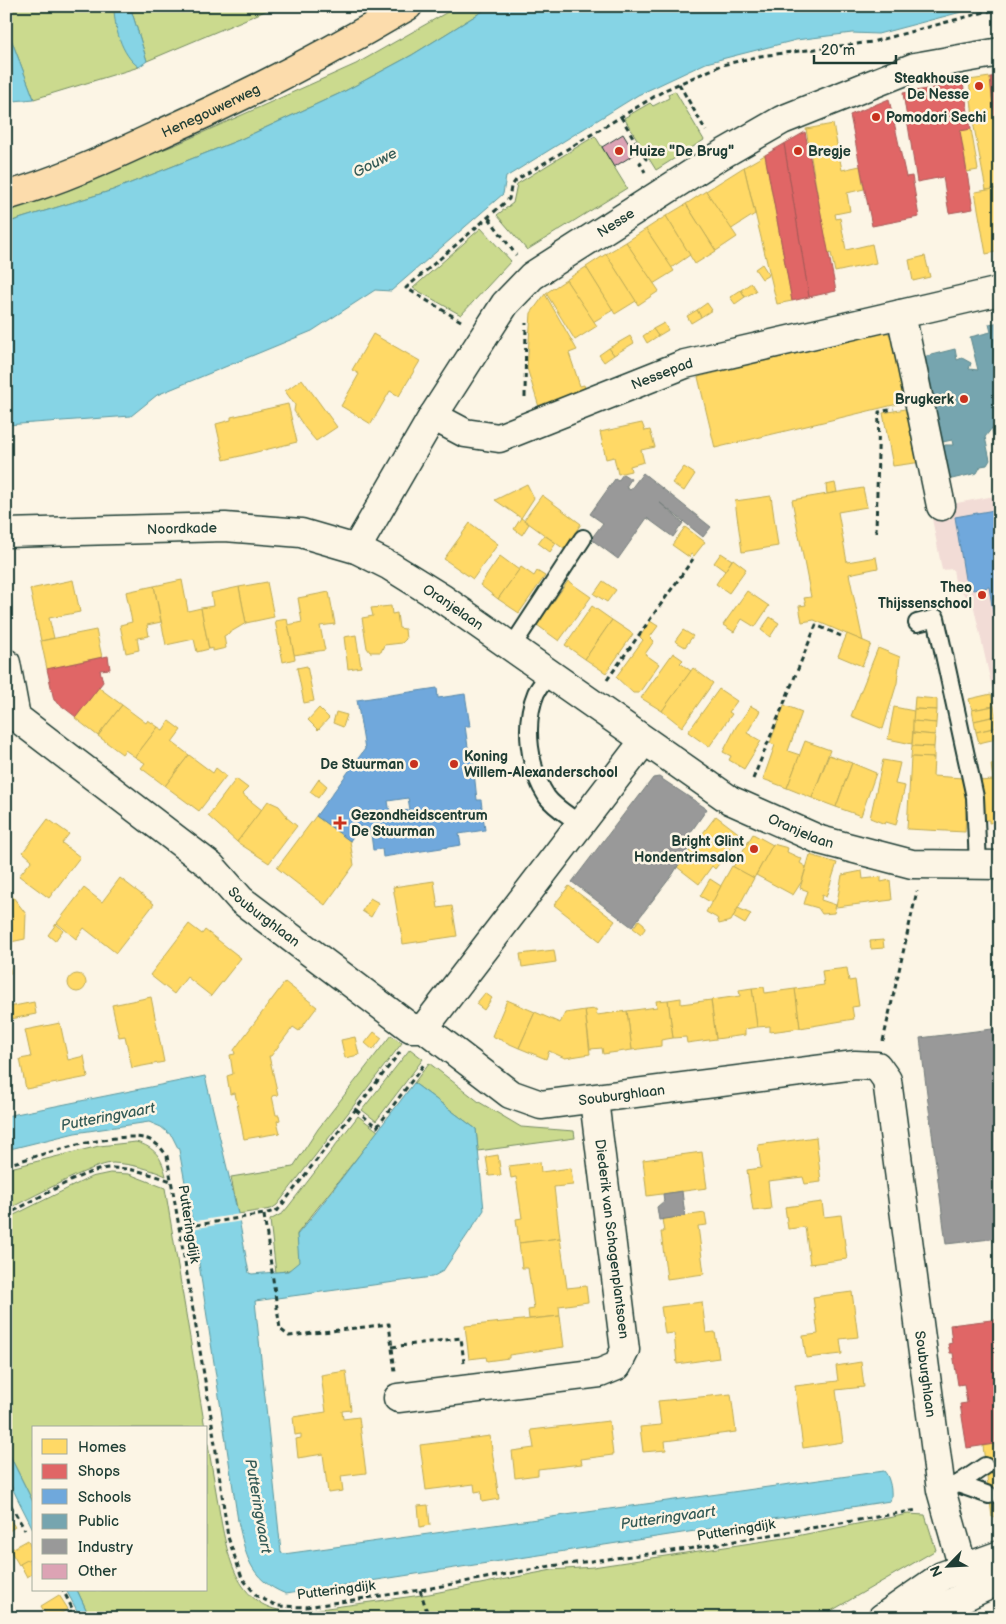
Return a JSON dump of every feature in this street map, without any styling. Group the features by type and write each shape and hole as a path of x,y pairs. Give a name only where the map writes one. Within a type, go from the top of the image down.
{"main road":[{"name":"Henegouwerweg","path":"6,196 126,150 250,94 343,44 408,6"}],"street":[{"name":"Nesse","path":"356,549 433,416 505,304 529,278 721,155 782,120 915,67 1000,52"},
{"name":"Nessepad","path":"433,416 465,433 499,438 685,364 1000,292"},
{"path":"902,314 941,506"},
{"name":"Noordkade","path":"6,533 225,527 302,533 356,549"},
{"name":"Oranjelaan","path":"356,549 390,566 714,789 743,806 820,840 912,864 989,865"},
{"name":"Souburghlaan","path":"6,664 11,720 211,866 241,900 411,1028 427,1033 510,1094 541,1105 594,1100 855,1065 877,1066 887,1080 949,1493 969,1579"},
{"path":"427,1033 580,824 644,741"},
{"name":"Diederik van Schagenplantsoen","path":"398,1398 600,1373 617,1366 625,1350 594,1100"},
{"path":"919,1618 1000,1555"},
{"path":"882,1618 928,1584 969,1579 1000,1580"}],"lane":[{"path":"511,648 583,538"},
{"name":"Oranjelaan","path":"916,623 936,618 989,865"},
{"path":"549,674 536,693 529,717 530,747 536,774 548,798 580,824"},
{"path":"949,1493 985,1466"},
{"path":"949,1493 989,1494"}],"path":[{"path":"485,335 406,288 509,199 511,187 516,180 679,84 722,65 760,56 872,42 1000,8"},
{"path":"679,84 721,155"},
{"path":"621,117 646,159 640,163 660,195"},
{"path":"488,218 529,278 524,428"},
{"path":"876,532 879,412 921,402"},
{"path":"591,703 693,559"},
{"path":"743,806 816,625 841,636"},
{"path":"877,1066 924,864"},
{"path":"178,1228 278,1210 356,1110 427,1033"},
{"path":"356,1110 377,1127 427,1033"},
{"name":"Putteringdijk","path":"6,1165 80,1145 129,1137 149,1140 160,1147 167,1156 211,1416 228,1538 242,1578 257,1596 277,1606 306,1607 420,1590 551,1566 688,1549 949,1493"},
{"path":"6,1216 89,1173 109,1168 148,1172 171,1181"},
{"path":"264,1214 280,1329 289,1336 389,1324 398,1398"},
{"path":"392,1347 461,1338 467,1389"},
{"path":"6,1497 25,1530"},
{"path":"420,1590 429,1618"},
{"path":"62,1617 73,1610 64,1592"}],"shaded area":[{"name":"Theo Thijssenschool","path":"1000,495 1000,714 998,714 974,608 955,582 953,569 942,570 930,508"}],"green space":[{"path":"6,6 114,6 116,22 124,48 139,67 34,99 6,26"},
{"path":"130,6 277,6 147,61"},
{"path":"458,6 491,6 412,55 345,91 239,140 113,190 6,223 6,209 175,145 356,64"},
{"path":"675,91 704,140 656,170 624,118 650,103 653,106 669,98 668,94"},
{"path":"595,136 627,188 527,250 497,215 513,203 517,184"},
{"path":"481,228 511,261 461,315 413,288"},
{"path":"391,1035 402,1043 277,1205 271,1209 238,1214 231,1177 293,1167 318,1129"},
{"path":"410,1049 423,1059 376,1121 362,1110"},
{"path":"429,1063 479,1102 521,1127 574,1131 575,1138 478,1151 476,1129 414,1083"},
{"path":"358,1116 378,1131 297,1234 300,1262 293,1269 276,1273 270,1220 283,1213"},
{"path":"136,1142 143,1144 157,1154 166,1176 147,1169 113,1163 76,1175 6,1210 6,1169 99,1146"},
{"path":"110,1173 129,1174 165,1188 205,1426 32,1426 32,1500 6,1448 6,1219 91,1177"},
{"path":"208,1444 223,1529 233,1566 251,1596 265,1605 283,1611 305,1611 429,1594 552,1570 593,1567 791,1537 908,1514 925,1515 936,1550 819,1618 90,1618 78,1592 208,1592"}],"water":[{"path":"114,6 130,6 147,61 139,67 123,48 115,22"},
{"name":"Gouwe","path":"491,6 984,6 878,34 852,33 796,40 706,63 638,95 506,177 503,194 391,291 375,290 312,331 157,395 131,416 6,425 6,223 113,190 239,140 345,91 412,55"},
{"path":"6,26 34,99 14,101 6,82"},
{"name":"Putteringvaart","path":"205,1076 238,1214 249,1273 252,1274 288,1271 299,1262 297,1235 414,1083 476,1129 484,1210 443,1271 432,1277 255,1301 281,1552 284,1554 884,1471 890,1486 890,1501 286,1594 274,1588 257,1574 251,1565 238,1521 194,1231 179,1150 172,1136 161,1127 149,1122 75,1133 6,1150 6,1116"},
{"path":"6,1448 32,1500 32,1527 6,1476"},
{"path":"67,1592 78,1592 90,1618 81,1618"}],"pier":[{"path":"240,1214 242,1221 191,1229 190,1222"}],"building: Homes":[{"path":"990,77 999,166 996,167 1000,188 986,190 974,127 969,80"},
{"path":"833,124 842,170 860,166 864,189 847,193 850,211 835,214 836,219 840,218 846,250 872,244 876,263 835,272 831,253 828,254 806,129"},
{"path":"971,129 978,170 967,172 960,131"},
{"path":"765,155 792,301 777,304 744,167"},
{"path":"744,167 755,214 730,230 706,191"},
{"path":"1000,188 1000,251 986,254 975,192"},
{"path":"706,191 737,237 716,251 686,204"},
{"path":"686,204 716,251 695,264 666,216"},
{"path":"666,216 690,255 671,268 646,229"},
{"path":"646,229 674,271 653,284 626,242"},
{"path":"626,242 659,291 638,305 606,254"},
{"path":"606,254 636,301 615,314 586,267"},
{"path":"925,256 930,277 913,281 909,260"},
{"path":"762,264 769,275 762,279 755,269"},
{"path":"586,267 613,310 593,322 566,280"},
{"path":"566,280 597,326 575,340 546,293"},
{"path":"751,283 756,291 745,297 741,290"},
{"path":"741,290 745,297 735,304 730,297"},
{"path":"545,294 577,350 569,353 580,386 584,385 586,390 539,407 527,368 531,313"},
{"path":"707,303 712,310 701,317 697,310"},
{"path":"697,310 701,317 691,323 687,316"},
{"path":"664,323 668,330 658,336 653,329"},
{"path":"653,329 658,336 647,343 643,336"},
{"path":"886,332 895,338 910,401 715,448 698,377"},
{"path":"373,334 420,361 399,396 390,391 371,424 341,406 359,374 352,370"},
{"path":"630,336 634,343 614,355 609,348"},
{"path":"609,348 614,355 604,362 599,355"},
{"path":"302,379 337,427 316,441 294,411 295,405 285,391"},
{"path":"288,404 297,442 224,460 216,424 231,420 231,417"},
{"path":"911,408 922,462 893,466 883,413"},
{"path":"642,423 645,431 650,430 655,447 641,450 644,462 630,466 631,471 618,474 614,457 606,459 600,432"},
{"path":"684,467 695,474 684,491 672,483"},
{"path":"835,483 837,492 827,494 826,485"},
{"path":"527,484 534,498 521,518 495,500"},
{"path":"863,488 867,507 838,512 847,562 876,557 878,568 849,574 863,641 814,620 802,622 799,606 806,605 804,598 811,597 792,500"},
{"path":"542,495 581,524 564,549 524,520"},
{"path":"771,496 778,546 742,552 735,501"},
{"path":"521,518 529,524 522,535 514,529"},
{"path":"470,523 498,544 473,579 444,559"},
{"path":"685,527 705,542 694,556 691,554 689,557 672,545"},
{"path":"544,535 556,543 550,552 538,543"},
{"path":"721,553 732,560 725,571 714,563"},
{"path":"500,556 519,570 498,599 480,585"},
{"path":"733,559 746,569 729,593 716,584"},
{"path":"521,567 534,576 537,571 545,576 519,613 498,599"},
{"path":"73,580 80,612 49,618 54,638 41,641 30,589"},
{"path":"182,580 188,611 201,608 209,649 197,652 194,639 166,645 154,586"},
{"path":"568,581 591,597 559,641 537,625"},
{"path":"603,581 616,590 607,602 594,594"},
{"path":"267,582 274,617 246,623 239,587"},
{"path":"154,586 161,622 147,625 149,636 137,638 139,650 126,653 120,625 132,622 126,592"},
{"path":"239,587 246,623 224,636 226,648 213,651 213,648 209,649 201,608 213,606 211,593"},
{"path":"747,591 769,606 755,627 742,619 734,632 723,625"},
{"path":"329,592 335,624 320,626 325,650 294,655 288,625 302,622 298,598"},
{"path":"391,606 392,614 397,613 399,628 405,629 406,639 402,643 384,645 381,652 370,652 367,648 362,618 373,616 371,608"},
{"path":"592,606 612,620 585,659 565,645"},
{"path":"770,617 779,623 770,637 761,630"},
{"path":"287,619 295,659 283,662 275,621"},
{"path":"612,620 633,634 606,673 585,659"},
{"path":"650,621 658,626 650,637 654,641 645,654 659,664 639,693 633,693 616,677 643,640 640,637"},
{"path":"96,630 102,657 47,669 41,641"},
{"path":"683,630 693,636 685,647 675,641"},
{"path":"847,634 871,644 862,666 838,656"},
{"path":"356,635 361,667 348,669 344,637"},
{"path":"878,648 900,657 897,683 883,729 851,716"},
{"path":"673,653 683,660 680,663 691,671 662,711 641,698"},
{"path":"307,666 314,701 304,703 297,668"},
{"path":"693,668 713,683 682,727 662,711"},
{"path":"98,687 122,705 98,736 75,718"},
{"path":"719,689 737,701 729,712 732,714 709,747 688,732"},
{"path":"991,694 994,706 972,710 969,699"},
{"path":"915,697 937,699 937,710 914,709"},
{"path":"122,705 146,723 148,720 158,727 135,757 125,750 122,754 98,736"},
{"path":"784,705 802,712 788,751 800,755 787,788 763,779 775,745 770,743"},
{"path":"751,706 760,711 747,733 761,741 744,769 729,760 731,756 723,752 736,727"},
{"path":"994,706 996,716 974,721 972,710"},
{"path":"894,707 914,711 912,744 888,739"},
{"path":"319,708 329,718 318,730 308,720"},
{"path":"914,709 937,710 936,723 913,721"},
{"path":"336,712 347,715 343,727 333,723"},
{"path":"996,716 998,727 976,732 974,721"},
{"path":"169,721 181,730 172,742 189,755 165,786 141,768 145,763 135,757 158,727 163,730"},
{"path":"913,721 936,723 935,735 913,733"},
{"path":"998,727 1000,738 979,743 976,732"},
{"path":"913,733 935,735 934,747 912,746"},
{"path":"805,741 830,750 812,798 787,788"},
{"path":"912,746 934,747 934,758 911,757"},
{"path":"189,755 213,773 216,768 226,776 199,811 165,786"},
{"path":"829,755 852,763 836,807 812,798"},
{"path":"911,757 934,758 933,776 963,778 967,793 965,832 907,829"},
{"path":"883,760 900,763 895,784 905,786 896,825 886,822 885,824 870,818"},
{"path":"852,763 876,773 861,816 836,807"},
{"path":"1000,763 1000,821 989,823 989,820 985,820 979,781 993,780 991,764"},
{"path":"236,779 248,788 242,794 262,810 237,842 208,816"},
{"path":"319,779 327,786 318,798 310,792"},
{"path":"268,801 279,806 286,817 297,826 269,863 237,842"},
{"path":"316,816 350,841 354,865 325,905 277,868"},
{"path":"716,816 741,835 715,869 712,866 699,884 677,867"},
{"path":"48,819 69,834 62,843 80,857 49,898 19,876 32,860 23,852"},
{"path":"753,834 773,845 754,878 733,867"},
{"path":"773,844 788,848 787,852 802,859 800,863 806,867 802,881 793,895 756,875"},
{"path":"810,855 837,863 826,897 822,895 821,900 836,905 834,913 822,914 818,908 804,904 808,891 800,888"},
{"path":"732,866 754,878 731,921 719,924 717,918 706,912"},
{"path":"862,871 863,879 881,877 881,882 890,880 892,900 836,907 842,875"},
{"path":"120,878 154,904 116,953 84,928 76,939 57,923 84,888 102,902"},
{"path":"710,879 721,886 712,903 700,896"},
{"path":"434,881 438,908 452,906 457,936 403,944 393,887"},
{"path":"569,886 615,921 600,941 554,905"},
{"path":"13,897 26,914 25,939 6,943 6,898"},
{"path":"370,898 379,903 371,917 362,911"},
{"path":"738,908 751,914 745,924 733,917"},
{"path":"639,920 644,924 645,929 641,934 633,928"},
{"path":"56,924 63,930 55,941 48,935"},
{"path":"189,924 202,934 205,930 241,958 211,996 187,977 174,994 150,975"},
{"path":"883,940 884,948 871,949 870,941"},
{"path":"6,949 11,973 6,974"},
{"path":"554,950 556,962 522,967 520,954"},
{"path":"847,968 849,981 855,980 859,1006 852,1007 854,1019 800,1028 795,989 824,985 822,971"},
{"path":"77,974 83,977 86,983 83,989 77,992 71,989 68,983 71,977"},
{"path":"285,982 317,1007 299,1031 293,1027 271,1056 269,1056 278,1095 272,1096 276,1115 279,1115 280,1120 277,1121 280,1133 244,1139 235,1093 230,1094 227,1076 233,1074 230,1055 235,1054 234,1050"},
{"path":"764,987 765,993 795,989 800,1028 770,1032 770,1026 757,1027 752,988"},
{"path":"752,988 757,1027 745,1029 745,1035 716,1039 711,1000 740,996 739,990"},
{"path":"485,993 492,998 484,1010 476,1004"},
{"path":"151,997 164,1062 132,1068 125,1036 119,1037 112,1005"},
{"path":"681,998 681,1004 711,1000 716,1039 687,1043 686,1037 673,1038 668,1000"},
{"path":"507,1000 535,1012 519,1048 492,1036"},
{"path":"668,1000 673,1038 661,1040 661,1046 632,1050 627,1011 657,1007 656,1001"},
{"path":"34,1002 36,1014 11,1019 9,1007"},
{"path":"596,1009 597,1015 627,1011 632,1050 603,1054 602,1048 590,1049 585,1010"},
{"path":"585,1010 590,1054 565,1058 549,1051 546,1059 519,1048 535,1012 560,1023 565,1013"},
{"path":"60,1023 68,1060 84,1056 88,1077 26,1089 20,1059 31,1057 25,1030"},
{"path":"374,1032 382,1038 373,1050 365,1043"},
{"path":"355,1037 359,1055 345,1058 341,1040"},
{"path":"816,1137 821,1182 805,1184 803,1177 768,1181 771,1209 753,1211 747,1170 761,1168 758,1145"},
{"path":"702,1152 707,1188 647,1196 643,1160"},
{"path":"498,1155 501,1175 489,1176 486,1157"},
{"path":"540,1162 541,1172 571,1168 573,1185 554,1187 560,1238 519,1243 516,1219 522,1218 516,1177 511,1178 509,1166"},
{"path":"822,1202 824,1217 841,1215 847,1259 810,1264 805,1227 788,1229 785,1207"},
{"path":"705,1213 707,1225 698,1226 704,1274 667,1279 661,1232 664,1232 662,1219"},
{"path":"560,1238 567,1288 586,1286 588,1302 559,1306 560,1316 529,1319 528,1310 534,1309 528,1268 522,1268 519,1243"},
{"path":"852,1292 858,1337 840,1339 842,1354 806,1358 803,1336 818,1334 813,1297"},
{"path":"702,1302 706,1333 715,1332 719,1358 677,1364 674,1333 665,1334 661,1307"},
{"path":"560,1316 564,1347 509,1355 509,1358 487,1361 486,1357 469,1359 465,1326"},
{"path":"861,1362 864,1387 836,1390 843,1442 803,1448 795,1386 838,1381 836,1366"},
{"path":"346,1371 351,1410 342,1411 343,1419 359,1417 366,1473 341,1476 343,1491 328,1493 323,1454 298,1458 296,1439 301,1438 301,1434 295,1435 293,1417 326,1412 321,1375"},
{"path":"731,1394 736,1432 665,1441 666,1450 643,1452 640,1427 661,1425 658,1401"},
{"path":"609,1421 613,1455 581,1459 582,1464 538,1469 538,1475 515,1478 512,1451 534,1448 531,1430"},
{"path":"490,1436 499,1499 482,1502 481,1491 475,1492 474,1484 426,1490 420,1445"},
{"path":"1000,1443 1000,1516 992,1517 983,1446"},
{"path":"428,1505 430,1525 420,1527 418,1506"},
{"path":"6,1514 15,1527 6,1533"},
{"path":"28,1540 32,1558 19,1565 10,1550"},
{"path":"29,1559 32,1574 27,1577 20,1564"},
{"path":"59,1595 68,1609 54,1618 48,1618 41,1606"}],"building: Shops":[{"path":"1000,76 1000,171 990,77"},
{"path":"963,83 971,129 960,131 973,209 949,213 943,177 917,182 903,93"},
{"path":"889,99 906,177 912,176 919,217 872,226 850,115"},
{"path":"805,132 836,291 809,297 784,144"},
{"path":"784,144 809,297 792,301 765,155"},
{"path":"108,656 110,669 100,670 103,682 76,717 54,700 47,669"},
{"path":"1000,1319 1000,1443 967,1448 960,1404 967,1403 964,1384 958,1385 953,1353 950,1353 948,1344 952,1343 950,1325"}],"building: Schools":[{"path":"1000,509 1000,654 989,587 973,590 965,579 955,517"},
{"name":"De Stuurman","path":"437,688 438,698 465,694 470,726 465,726 469,754 472,753 477,800 481,800 485,830 459,834 461,845 383,857 382,849 373,850 371,834 360,826 350,841 316,816 365,749 357,700","holes":["408,798 410,810 390,813 388,801"]}],"building: Public":[{"name":"Brugkerk","path":"1000,322 1000,465 992,428 985,437 990,460 987,465 981,466 977,473 952,479 944,474 940,453 945,445 953,445 952,440 938,443 919,358 955,349 957,360 962,358 971,363 969,369 978,370 970,337 991,332 989,324"}],"building: Industry":[{"path":"643,473 711,527 703,537 659,502 683,523 673,537 647,518 618,559 591,539 603,523 590,514 615,479 618,481 623,474 631,479 626,487 630,490"},
{"path":"659,777 707,809 686,839 692,843 673,874 632,927 572,882 633,802 653,778"},
{"path":"1000,1028 1000,1238 946,1244 920,1038"},
{"path":"682,1191 685,1216 659,1220 657,1207 664,1201 663,1194"}],"building: Other":[{"name":"Huize \"De Brug\"","path":"623,134 635,154 614,167 602,147"}],"place":[{"name":"Steakhouse De Nesse","path":"979,86"},
{"name":"Pomodori Sechi","path":"876,117"},
{"name":"Huize \"De Brug\"","path":"619,151"},
{"name":"Bregje","path":"798,151"},
{"name":"Brugkerk","path":"964,399"},
{"name":"Theo Thijssenschool","path":"982,595"},
{"name":"De Stuurman","path":"414,764"},
{"name":"Koning Willem-Alexanderschool","path":"454,764"},
{"name":"Gezondheidscentrum De Stuurman","path":"340,823"},
{"name":"Bright Glint Hondentrimsalon","path":"754,849"}]}
